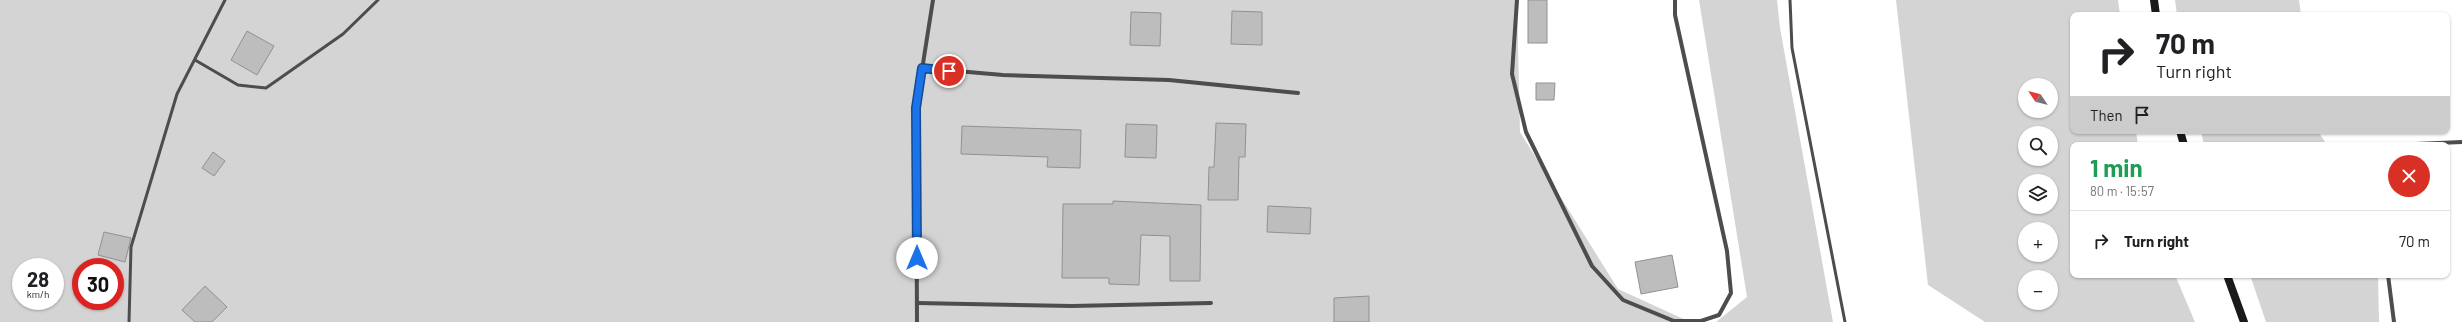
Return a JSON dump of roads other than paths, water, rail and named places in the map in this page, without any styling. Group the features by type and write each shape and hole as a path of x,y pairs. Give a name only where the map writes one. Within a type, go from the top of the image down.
{"main road":[{"path":"2154,0 2156,12"},
{"path":"2228,278 2244,322"}],"street":[{"path":"917,322 916,108 933,0"},
{"path":"1517,0 1512,74 1526,132 1592,266 1623,300 1674,321 1701,321 1719,315 1731,293 1727,251 1675,15 1675,0"},
{"path":"922,68 1003,76 1169,80 1298,93"},
{"path":"2450,143 2462,142"},
{"path":"2388,278 2394,322"},
{"path":"917,303 1072,306 1211,303"}],"lane":[{"path":"129,322 131,247 177,94 224,0"},
{"path":"195,60 238,85 266,88 343,34 378,0"},
{"path":"1790,0 1792,48 1845,322"}]}
